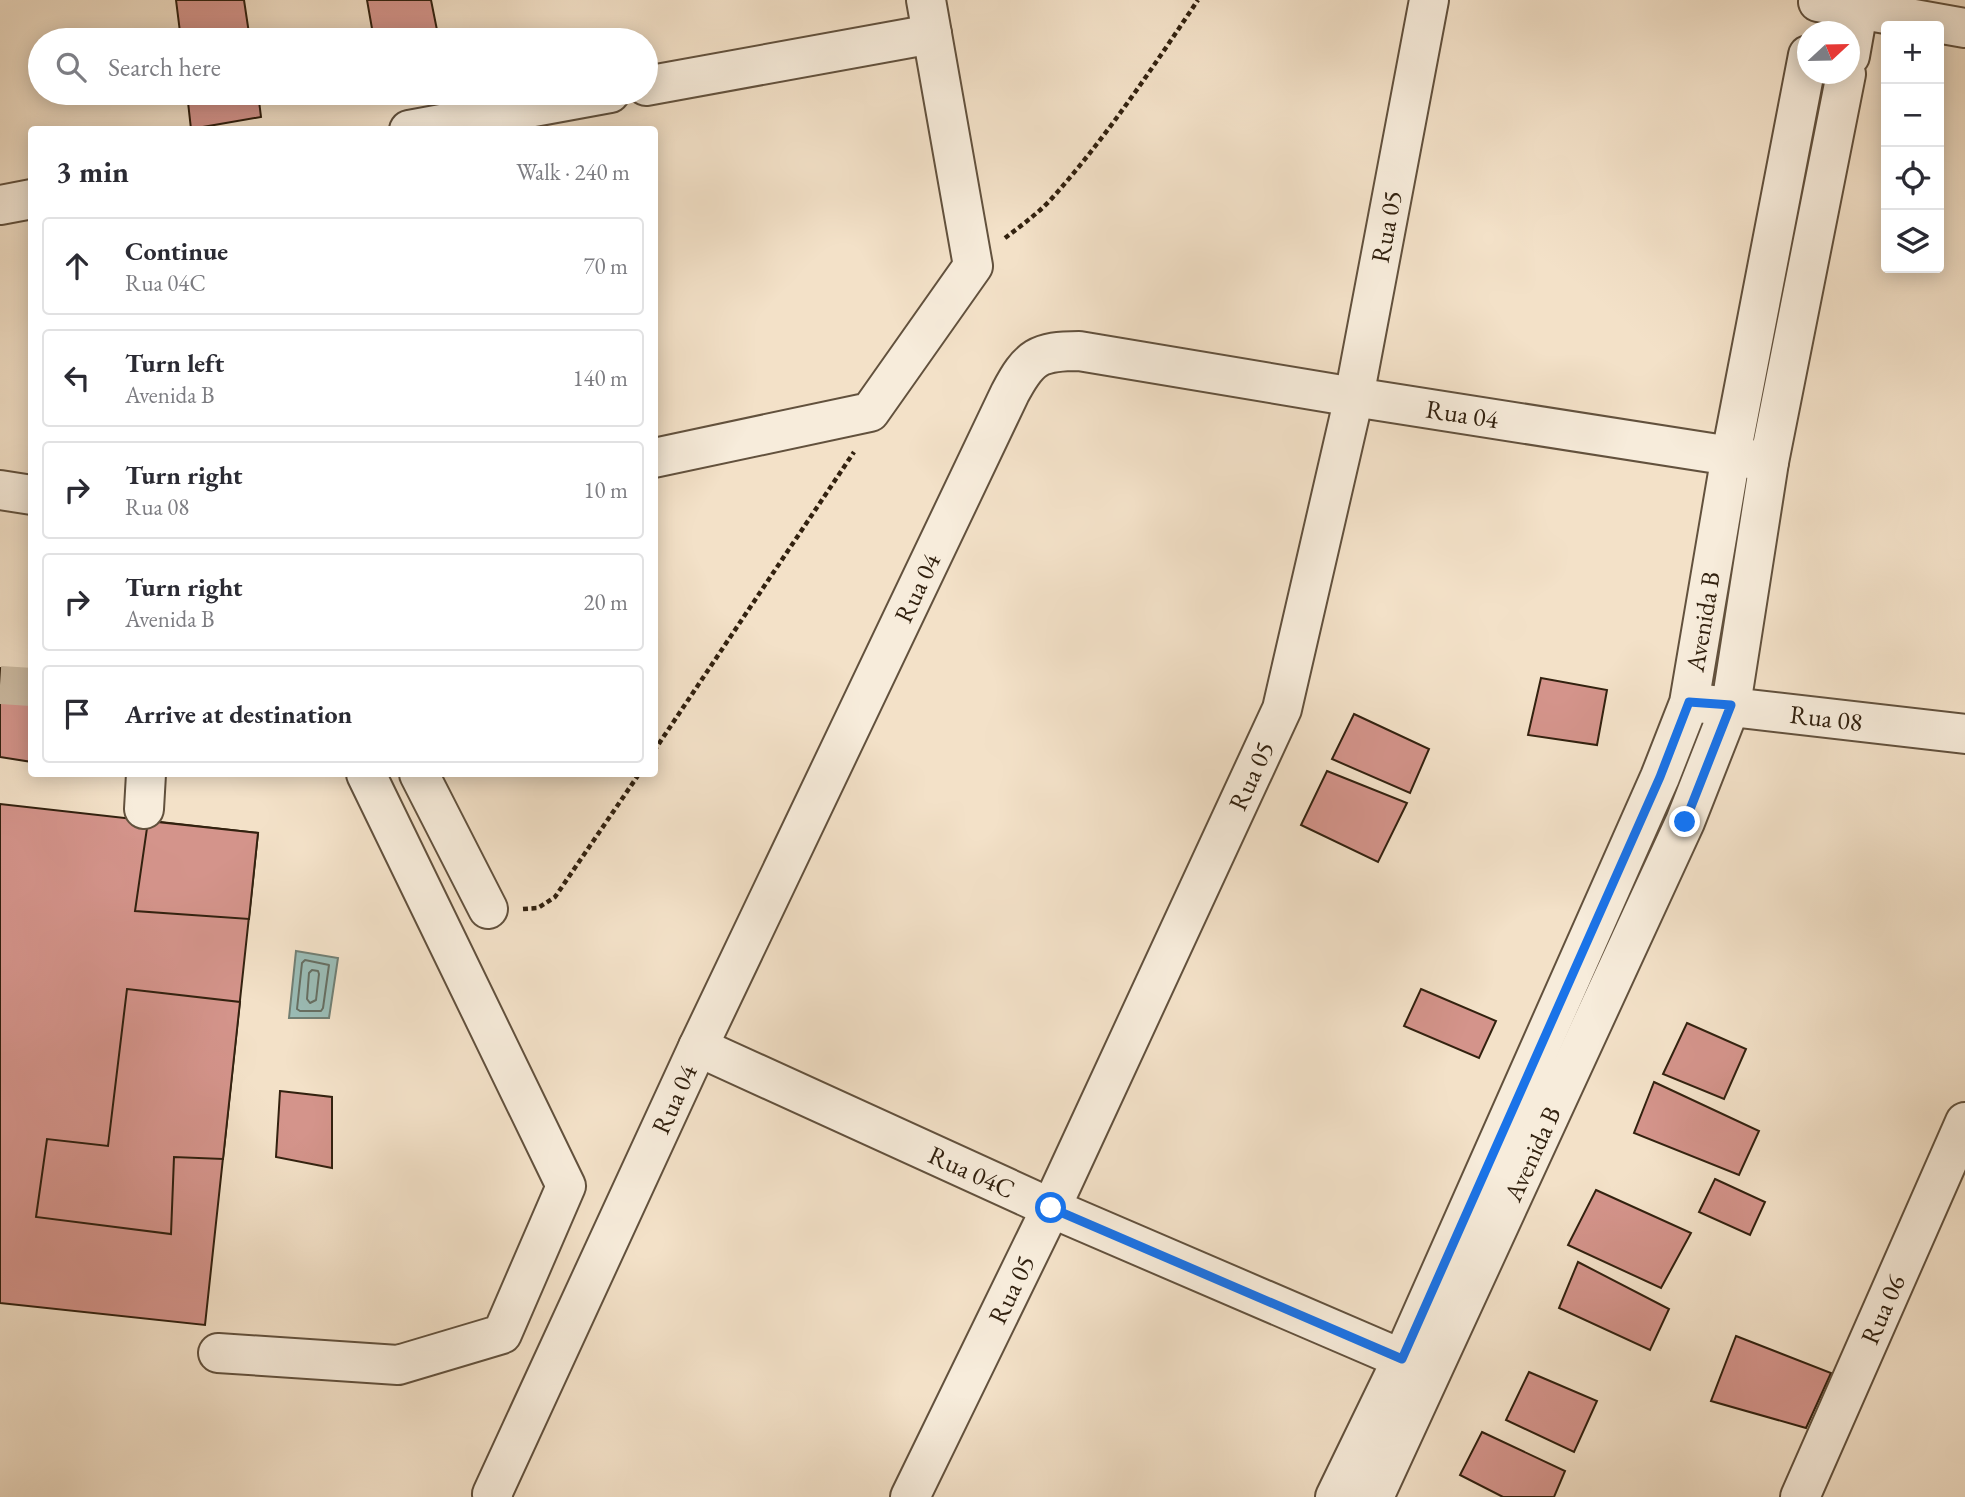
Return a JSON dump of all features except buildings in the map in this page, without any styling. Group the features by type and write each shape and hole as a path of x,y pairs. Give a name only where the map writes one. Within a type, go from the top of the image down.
{"street":[{"name":"Rua 05","path":"910,1497 1051,1208 1282,709 1354,397 1429,0"},
{"path":"1816,11 1859,5 1965,28"},
{"path":"658,83 929,17 973,266 870,412 658,457"},
{"name":"Avenida B","path":"1335,1497 1402,1359 1660,777 1689,702 1731,455 1802,84"},
{"name":"Avenida B","path":"1374,1497 1685,822 1731,705 1769,462 1844,84"},
{"path":"432,126 545,105"},
{"path":"0,205 28,200"},
{"name":"Rua 04","path":"488,1496 698,1047 1021,372 1037,356 1058,351 1079,351 1769,462"},
{"path":"0,491 28,494"},
{"name":"Rua 08","path":"1689,702 1965,734"},
{"path":"218,1353 398,1365 502,1334 566,1186 367,777"},
{"path":"421,777 488,909"},
{"name":"Rua 04C","path":"698,1047 1051,1208 1402,1359"},
{"name":"Rua 06","path":"1800,1497 1965,1122"}],"path":[{"path":"973,266 1053,198 1144,80 1198,0"},
{"path":"658,745 853,455 870,412"},
{"path":"488,909 538,908 555,897 637,777"}],"water":[{"path":"296,951 338,958 329,1018 289,1018"}],"tunnel":[{"path":"0,685 28,687"}],"route":[{"path":"1051,1208 1402,1359 1660,777 1689,702 1731,705 1685,822"}]}
